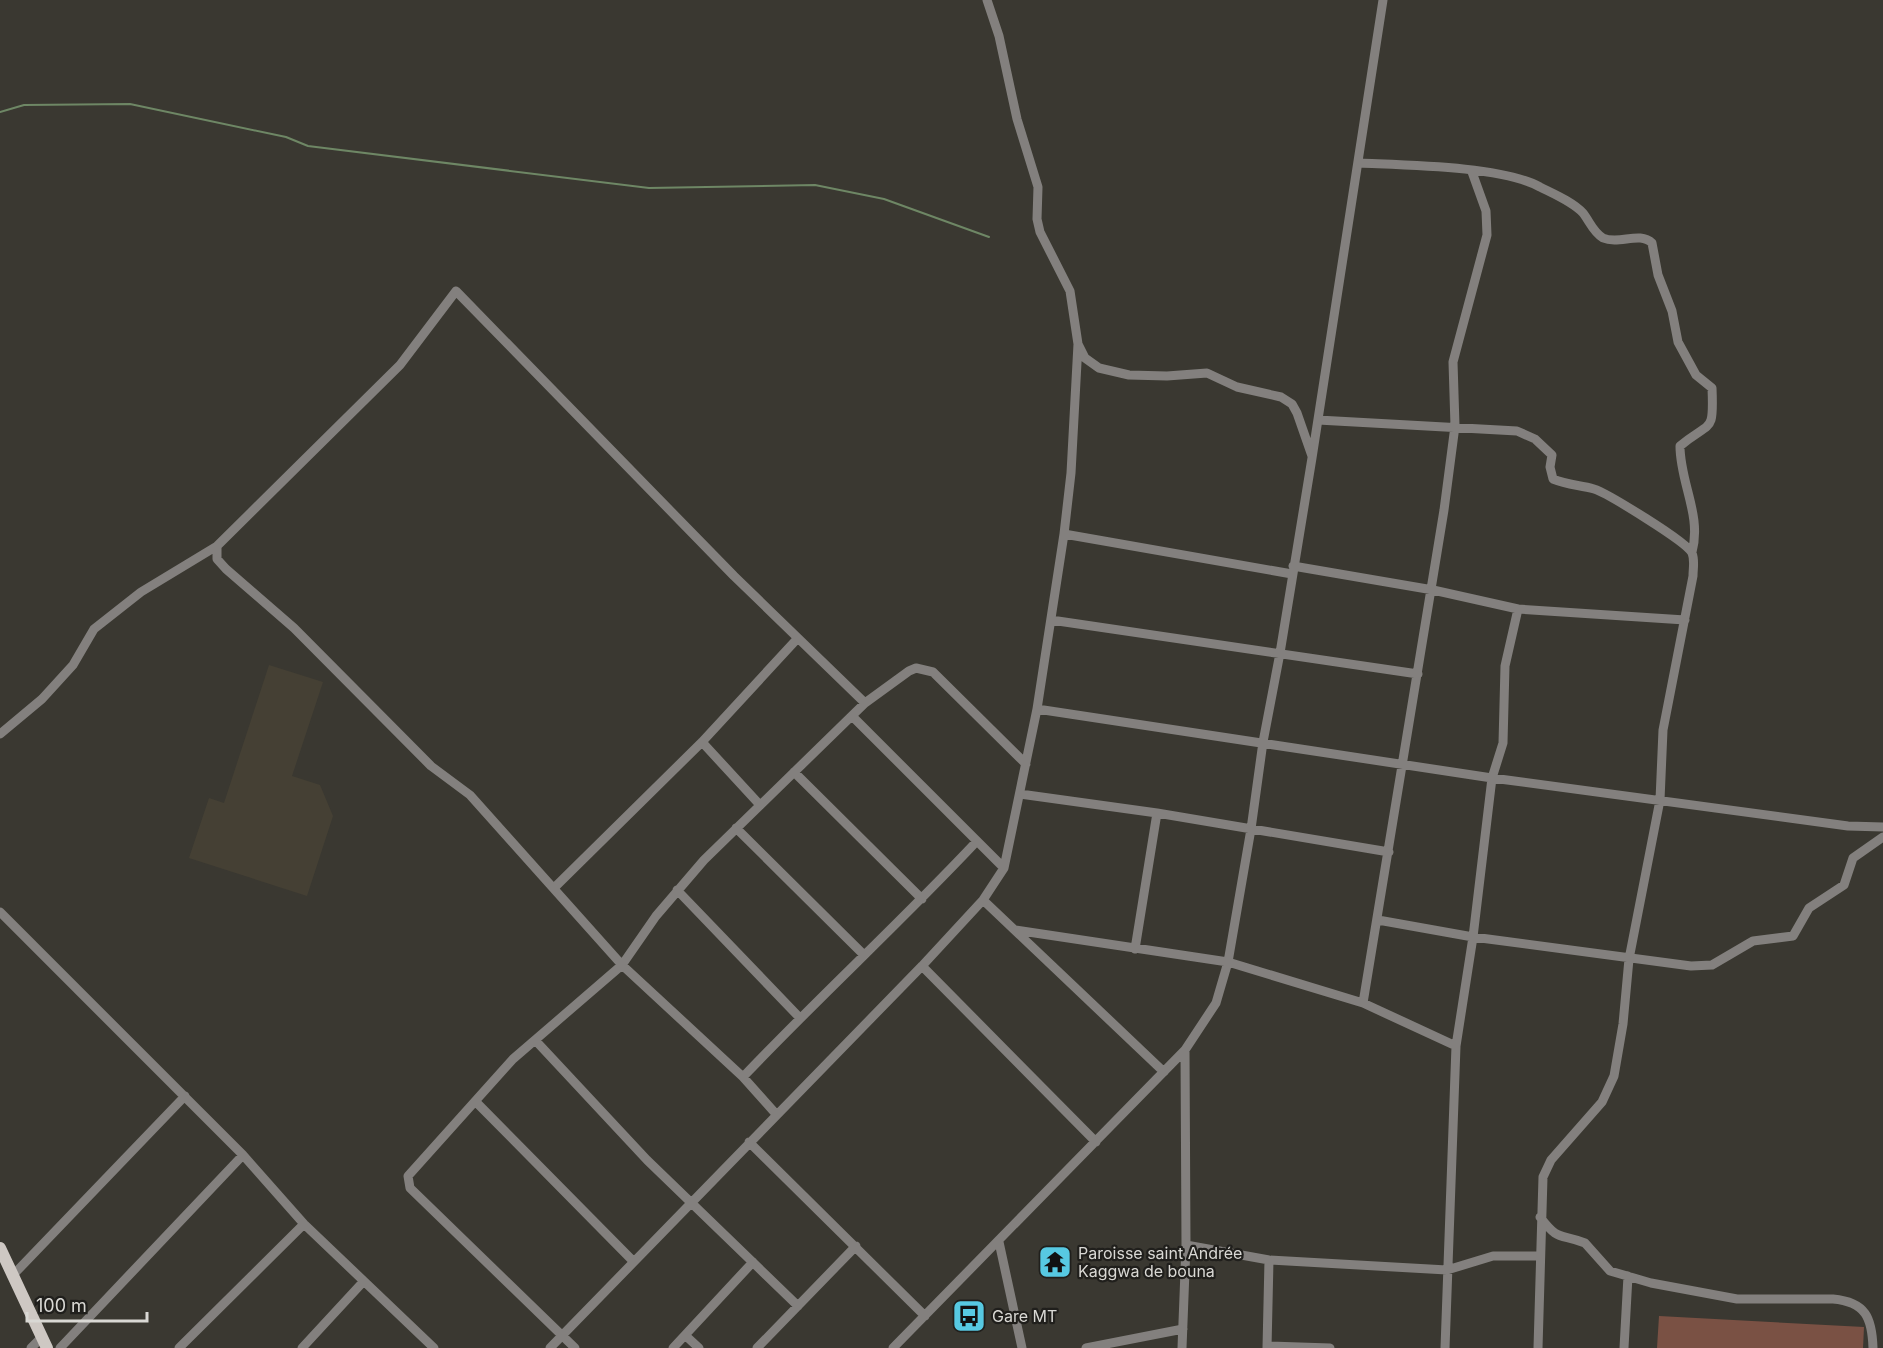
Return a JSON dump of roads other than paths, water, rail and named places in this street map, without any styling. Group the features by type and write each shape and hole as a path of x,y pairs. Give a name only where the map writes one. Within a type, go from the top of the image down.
{"main road":[{"path":"0,1248 45,1342"}],"street":[{"path":"550,1348 922,966 983,900 1004,868 1036,709 1064,534 1071,473 1078,344 1070,291 1040,232 1038,187 1017,119 999,36 987,0"},
{"path":"893,1348 1185,1050 1216,1003 1228,962 1251,829 1263,742 1280,653 1360,163 1383,0"},
{"path":"1360,163 1472,172 1532,182 1580,211 1595,231 1607,239 1644,238 1652,243 1658,275 1672,311 1678,342 1696,375 1712,388 1713,418 1703,433 1680,446 1682,469 1696,524 1692,552 1693,576 1663,730 1660,800 1629,959 1623,1024 1614,1076 1602,1102 1570,1136 1545,1170 1540,1217 1538,1348"},
{"path":"1363,1003 1433,590 1455,426 1453,362 1487,235 1486,212 1472,172"},
{"path":"0,734 42,699 73,665 94,629 141,592 217,546 400,365 456,291 796,639 865,703"},
{"path":"1078,344 1089,363 1115,372 1147,376 1207,373 1237,387 1281,397 1292,404 1297,413 1312,458"},
{"path":"1318,420 1455,426 1527,434 1552,455 1550,467 1553,479 1569,485 1595,489 1666,531 1692,552"},
{"path":"1064,534 1433,590 1518,609 1685,620"},
{"path":"217,546 217,559 294,628 431,766 470,795 555,887 622,965 743,1077 776,1114"},
{"path":"1445,1348 1456,1046 1473,937 1492,778 1503,743 1505,666 1518,609"},
{"path":"1051,620 1418,674"},
{"path":"555,887 702,742 796,639"},
{"path":"575,1348 408,1184 408,1176 476,1102 500,1072 622,965 677,890 736,828 865,703 909,671 916,668 933,672 1026,764"},
{"path":"1036,709 1492,778 1848,826 1883,827"},
{"path":"852,716 1004,868"},
{"path":"702,742 760,805"},
{"path":"794,772 922,899"},
{"path":"1020,794 1156,813 1389,852"},
{"path":"1135,949 1156,813"},
{"path":"736,828 864,955"},
{"path":"1378,920 1473,937 1629,959 1707,966 1753,941 1793,936 1809,908 1844,885 1853,858 1883,837"},
{"path":"743,1077 977,841"},
{"path":"677,890 800,1017"},
{"path":"983,900 1164,1072"},
{"path":"0,912 186,1096 243,1155 304,1224 434,1348"},
{"path":"1015,930 1228,962 1363,1003 1456,1046"},
{"path":"922,966 1096,1142"},
{"path":"534,1040 691,1204 798,1306"},
{"path":"1182,1348 1186,1245 1185,1050"},
{"path":"13,1275 186,1096"},
{"path":"476,1102 633,1262"},
{"path":"749,1142 925,1316"},
{"path":"60,1348 243,1155"},
{"path":"1540,1217 1550,1232 1568,1240 1585,1243 1610,1271 1628,1276 1728,1298 1833,1299 1852,1303 1861,1308 1870,1320 1873,1348"},
{"path":"179,1348 304,1224"},
{"path":"999,1242 1022,1348"},
{"path":"1186,1245 1269,1260 1447,1270 1493,1256 1539,1256"},
{"path":"757,1348 856,1246"},
{"path":"1269,1260 1267,1347 1330,1348"},
{"path":"673,1348 753,1262"},
{"path":"1624,1348 1628,1276"},
{"path":"308,1346 363,1282"},
{"path":"1086,1348 1183,1329"},
{"path":"686,1336 699,1348"},
{"path":"31,1348 45,1342"}],"waterway":[{"path":"0,112 24,105 130,104 286,137 308,146 649,188 815,185 884,199 989,237"}],"place":[{"name":"Paroisse saint Andrée Kaggwa de bouna","path":"1055,1262"},
{"name":"Gare MT","path":"969,1316"}]}
